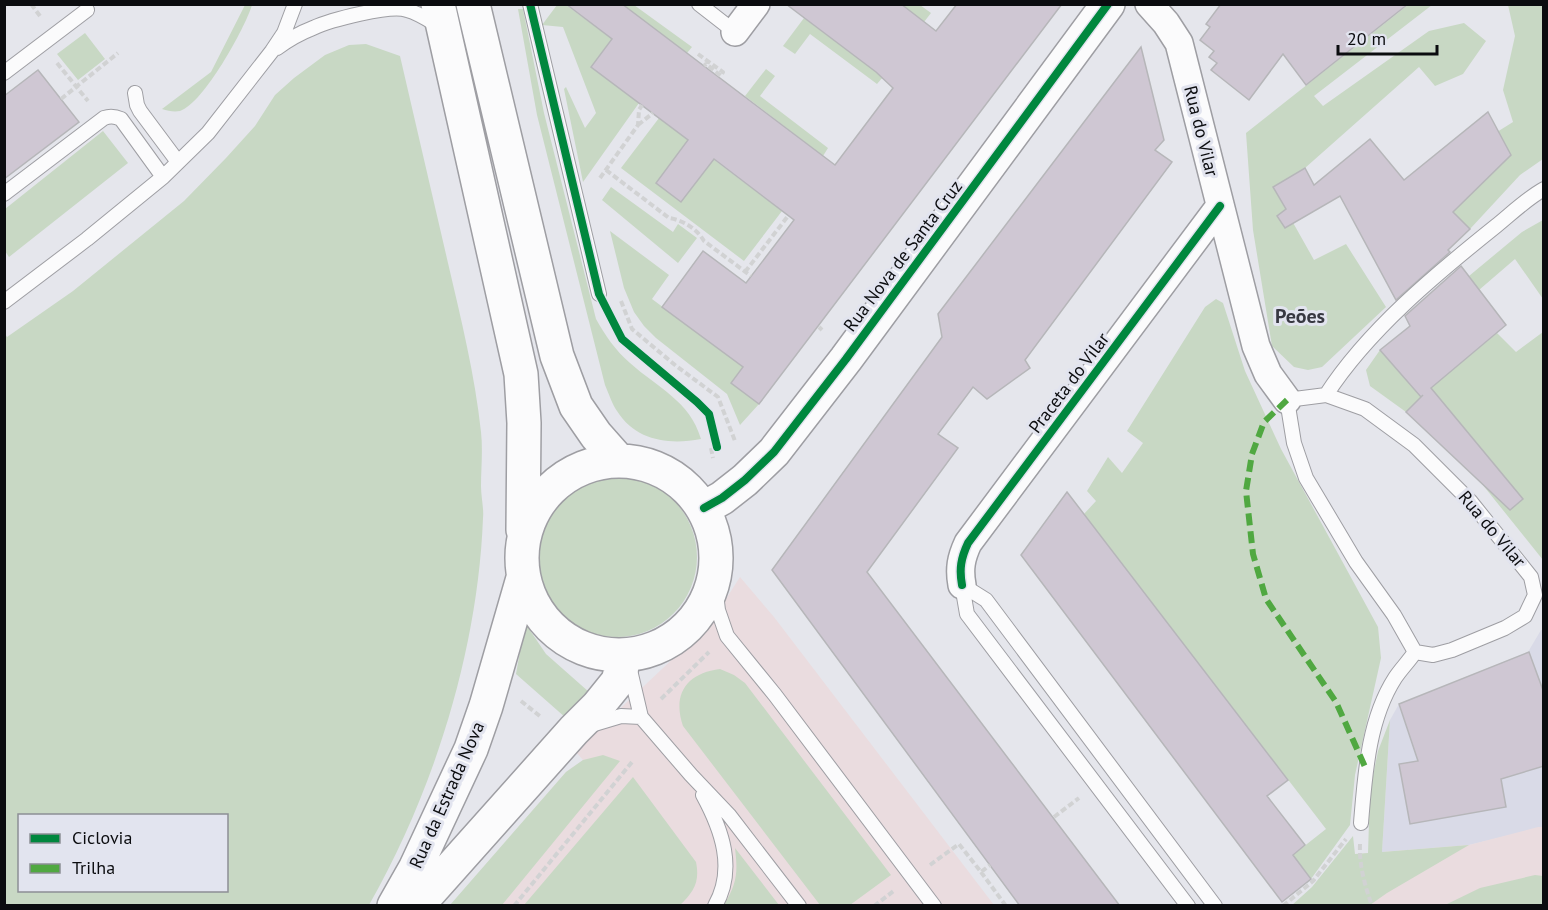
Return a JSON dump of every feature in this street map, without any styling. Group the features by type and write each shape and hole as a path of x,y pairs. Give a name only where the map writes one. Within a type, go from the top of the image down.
{"main road":[{"path":"473,4 557,356 576,406 619,461"},
{"name":"Rua Nova de Santa Cruz","path":"704,508 722,498 745,480 774,452 846,359 1108,4"},
{"path":"441,17 520,374 524,423 523,541 523,578 533,604 550,627 573,644 600,654 627,655 644,652 668,642 690,625 705,603 714,578 716,551 704,508 682,485 651,465 619,461 586,466 557,482 536,507 523,541"},
{"name":"Rua da Estrada Nova","path":"394,906 415,869 471,749 486,706 523,578"},
{"name":"Rua da Estrada Nova","path":"417,906 560,726 597,707 618,681 627,655"}],"street":[{"path":"735,32 756,4"},
{"name":"Rua do Vilar","path":"1149,4 1166,23 1179,43 1256,346 1268,374 1287,400"},
{"name":"Praceta do Vilar","path":"962,585 959,569 968,543 1220,206"}],"lane":[{"path":"4,302 164,177 207,133 272,51 284,33 295,4"},
{"path":"530,4 599,294"},
{"path":"699,4 735,32"},
{"path":"272,51 296,35 315,27 383,10 406,9 441,17"},
{"path":"4,73 87,10"},
{"path":"135,93 140,111 178,162"},
{"path":"4,194 109,116 120,119 164,177"},
{"path":"1326,395 1342,370 1399,310 1480,239 1544,189"},
{"name":"Rua do Vilar","path":"1326,395 1365,409 1414,445 1471,502 1531,577 1535,595 1526,616 1505,628 1452,650 1433,655 1415,652 1394,615 1356,562 1306,478 1294,443 1287,400 1326,395"},
{"path":"714,578 718,610 727,636 775,695 934,906"},
{"path":"962,585 986,600 1215,906"},
{"name":"Praceta do Vilar","path":"962,585 967,614 1188,906"},
{"path":"1361,823 1364,778 1376,720 1395,679 1415,652"},
{"path":"627,655 641,717 729,815 799,906"},
{"path":"560,726 621,716 641,717"},
{"path":"691,775 711,810 724,849 727,873 722,893 715,906"}],"path":[{"path":"61,99 118,53"},
{"path":"698,54 723,72 721,75 706,64 704,66"},
{"path":"56,62 95,108"},
{"path":"638,125 639,110 642,105"},
{"path":"600,178 638,125 653,114"},
{"path":"606,170 669,218 680,220 700,235 704,241 752,276"},
{"path":"745,272 788,216"},
{"path":"620,300 632,329 718,397 735,441"},
{"path":"713,458 715,445"},
{"path":"660,700 714,647"},
{"path":"520,700 560,726"},
{"path":"514,906 632,762"},
{"path":"1054,817 1096,785"},
{"path":"1283,906 1313,881 1341,844 1361,823"},
{"path":"1361,823 1359,854 1365,886 1372,906"},
{"path":"940,858 959,844 1006,906"},
{"path":"981,872 990,866"}],"shaded area":[{"path":"740,577 774,617 994,905 450,906 566,772 583,760 575,751 697,636 717,613"},
{"path":"1543,630 1543,827 1469,845 1382,852 1390,720 1399,704 1528,652"},
{"path":"1543,827 1543,905 1340,906 1347,855 1469,845"}],"green space":[{"path":"245,5 252,5 241,30 222,64 200,94 190,105 180,111 162,109 211,72"},
{"path":"557,5 566,5 612,39 591,67 639,103 583,182 564,89 566,87 585,128 596,113 563,27 542,25"},
{"path":"622,5 634,5 692,47 687,53"},
{"path":"901,5 920,5 931,13 924,22"},
{"path":"1408,5 1432,5 1314,96 1323,106 1429,31 1464,23 1486,41 1463,74 1435,86 1419,67 1305,168 1273,187 1314,260 1346,244 1386,307 1322,367 1308,370 1294,367 1272,346 1253,230 1246,133"},
{"path":"1508,5 1543,5 1543,159 1520,175 1470,229 1453,212 1497,132 1513,122 1503,90 1515,36"},
{"path":"518,9 523,9 544,113 596,319 625,358 681,405 696,426 701,439 665,441 643,435 625,421 615,408 605,385 537,115"},
{"path":"804,18 883,77 877,84 810,34 795,54 783,46"},
{"path":"85,33 105,59 78,80 57,54"},
{"path":"366,44 400,56 467,347 482,439 483,514 472,618 462,668 448,718 414,815 369,905 5,905 5,334 7,337 73,291 184,201 255,126 275,95 325,55 349,45"},
{"path":"766,69 775,76 760,96 828,148 823,156 745,96"},
{"path":"659,118 782,211 744,261 621,168"},
{"path":"103,131 128,163 9,257 5,251 5,209"},
{"path":"611,187 673,232 678,224 697,238 678,263 602,200"},
{"path":"1543,220 1543,299 1515,259 1479,290 1469,276 1522,232"},
{"path":"610,231 669,275 652,299 743,367 731,383 759,404 740,425 727,394 656,338 634,312 624,288"},
{"path":"1216,299 1223,303 1245,371 1281,449 1378,627 1381,658 1355,775 1350,825 1311,879 1293,855 1326,829 1084,514 1096,501 1087,491 1108,457 1122,473 1143,443 1127,431 1205,307"},
{"path":"1543,332 1543,560 1478,479 1495,465 1431,388 1497,333 1516,352"},
{"path":"1380,350 1421,397 1406,412 1370,386 1366,370"},
{"path":"617,477 648,483 673,501 691,526 697,557 691,588 673,613 648,631 617,637 586,631 561,613 543,588 537,557 543,526 561,501 586,483"},
{"path":"525,623 546,654 589,692 566,718 516,674"},
{"path":"720,669 745,683 891,875 850,905 820,905 683,726 680,704 685,687 699,675"},
{"path":"1390,720 1382,852 1469,845 1370,905 1291,906 1312,887 1353,836 1355,854 1368,853 1370,791 1378,751"},
{"path":"603,755 620,761 502,905 450,905 566,772 583,760"},
{"path":"633,777 696,862 695,886 689,896 679,906 524,905"},
{"path":"735,848 779,905 724,905 736,878"},
{"path":"1535,875 1543,876 1543,905 1445,905 1480,888"}],"building":[{"path":"566,4 622,4 835,165 893,88 876,72 786,4 901,4 936,31 957,4 1062,4 759,404 731,383 743,367 662,307 703,251 746,283 794,220 714,159 681,202 656,183 688,140 591,67 612,39"},
{"path":"1221,4 1408,4 1306,85 1283,54 1249,100 1211,70 1217,63 1209,57 1214,51 1200,40 1210,27 1206,24"},
{"path":"1141,47 1164,140 1155,150 1172,162 1025,360 1030,368 987,399 973,387 938,434 958,448 867,572 1120,906 1020,906 772,570 942,337 938,314"},
{"path":"38,70 79,122 4,179 4,96"},
{"path":"1488,112 1511,155 1453,212 1470,229 1448,250 1450,252 1396,300 1340,196 1285,228 1277,216 1286,209 1273,187 1305,168 1314,185 1370,139 1404,180"},
{"path":"1461,266 1506,325 1431,388 1523,499 1510,510 1406,412 1421,397 1380,350 1410,326 1405,316"},
{"path":"1067,492 1288,780 1267,796 1305,845 1293,855 1311,879 1282,902 1021,555"},
{"path":"1529,652 1544,693 1544,766 1501,779 1506,807 1410,824 1399,764 1418,761 1399,704"}],"marked path":[{"path":"1287,400 1264,422 1252,454 1246,491 1253,554 1266,599 1336,702 1366,769"}],"cycle path":[{"path":"530,4 599,294 622,339 709,414 717,447"},
{"path":"704,508 722,498 745,480 774,452 846,359 1108,4"},
{"path":"962,585 961,564 968,543 1220,206"}],"district":[{"name":"Peões","path":"1300,316"}]}
